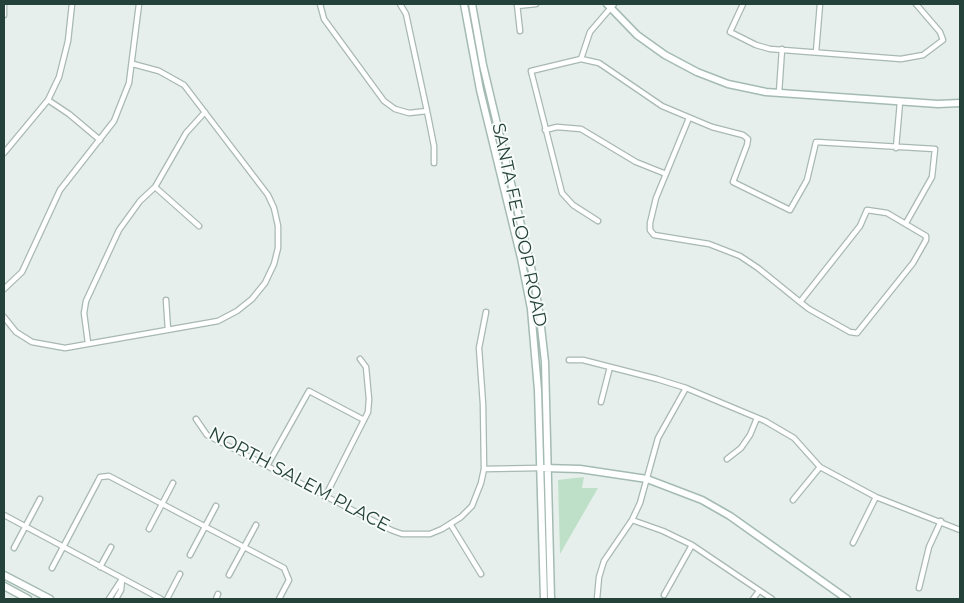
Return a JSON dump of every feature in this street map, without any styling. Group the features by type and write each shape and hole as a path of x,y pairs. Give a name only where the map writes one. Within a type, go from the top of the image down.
{"main road":[{"name":"SANTA FE LOOP ROAD","path":"464,4 480,90 521,258 531,309 538,390 544,599"},
{"name":"SANTA FE LOOP ROAD","path":"472,4 483,64 534,280 540,318 545,362 551,599"},
{"path":"610,5 637,35 665,56 697,72 728,84 779,93 900,102 960,103"},
{"path":"540,468 614,473 646,479 709,504 839,597 847,599"},
{"path":"4,575 50,599"},
{"path":"4,586 28,599"}],"street":[{"path":"4,4 4,14"},
{"path":"4,152 48,100 63,62 72,4"},
{"path":"4,289 22,272 60,190 114,121 124,100 133,64 139,4"},
{"path":"320,4 324,19 384,101 395,110 409,113 427,111"},
{"path":"400,4 406,14 427,111 434,146 434,163"},
{"path":"520,31 517,5 536,4"},
{"path":"743,4 730,32 756,45 782,50 913,58 923,55 944,40 940,32 916,4"},
{"path":"816,52 820,4"},
{"path":"581,59 590,32 610,5"},
{"path":"779,93 782,50"},
{"path":"598,220 573,205 562,193 531,71 581,59 599,63 637,91 689,118 743,134 748,139 748,145 733,182 790,210 807,180 816,142 935,149 932,176 906,223"},
{"path":"4,317 16,332 32,342 65,348 218,321 237,311 252,299 265,283 274,264 278,248 278,226 274,208 268,195 205,112 177,80 160,71 133,64"},
{"path":"48,100 69,114 100,140"},
{"path":"896,148 900,102"},
{"path":"88,343 84,313 90,287 127,216 154,187 186,133 205,112"},
{"path":"689,118 656,198 650,223 650,230 654,235 709,244 740,256 800,302 850,332 857,333 913,263 926,240 926,236 887,213 867,210 860,226 800,302"},
{"path":"545,130 557,127 581,129 636,162 666,174"},
{"path":"154,187 199,226"},
{"path":"166,300 168,330"},
{"name":"NORTH SALEM PLACE","path":"196,418 207,435 325,497 402,534 430,534 451,525 472,506 478,496 484,469 483,404 479,348 486,312"},
{"path":"325,497 368,412 369,399 366,367 360,360"},
{"path":"569,360 583,360 686,388 757,418 794,438 820,466 876,498 941,521 960,530"},
{"path":"601,402 610,367"},
{"path":"597,599 598,577 604,561 632,520 658,438 686,388"},
{"path":"266,466 309,390 364,420"},
{"path":"727,459 741,448 750,435 757,418"},
{"path":"793,500 820,466"},
{"path":"484,469 540,468"},
{"path":"52,568 100,478 109,476 279,564 287,571 289,580 279,599"},
{"path":"149,529 173,484"},
{"path":"853,543 876,498"},
{"path":"14,548 40,499"},
{"path":"190,555 216,506"},
{"path":"4,515 162,599"},
{"path":"632,520 663,531 692,545 772,599"},
{"path":"919,588 929,547 941,521"},
{"path":"229,575 256,525"},
{"path":"451,525 481,574"},
{"path":"664,595 692,545"},
{"path":"100,567 111,547"},
{"path":"167,599 180,574"},
{"path":"109,599 122,579"},
{"path":"116,599 121,590 122,579"},
{"path":"753,599 759,590"},
{"path":"216,599 218,594"}],"green space":[{"path":"584,477 582,488 598,488 560,554 558,480"}]}
